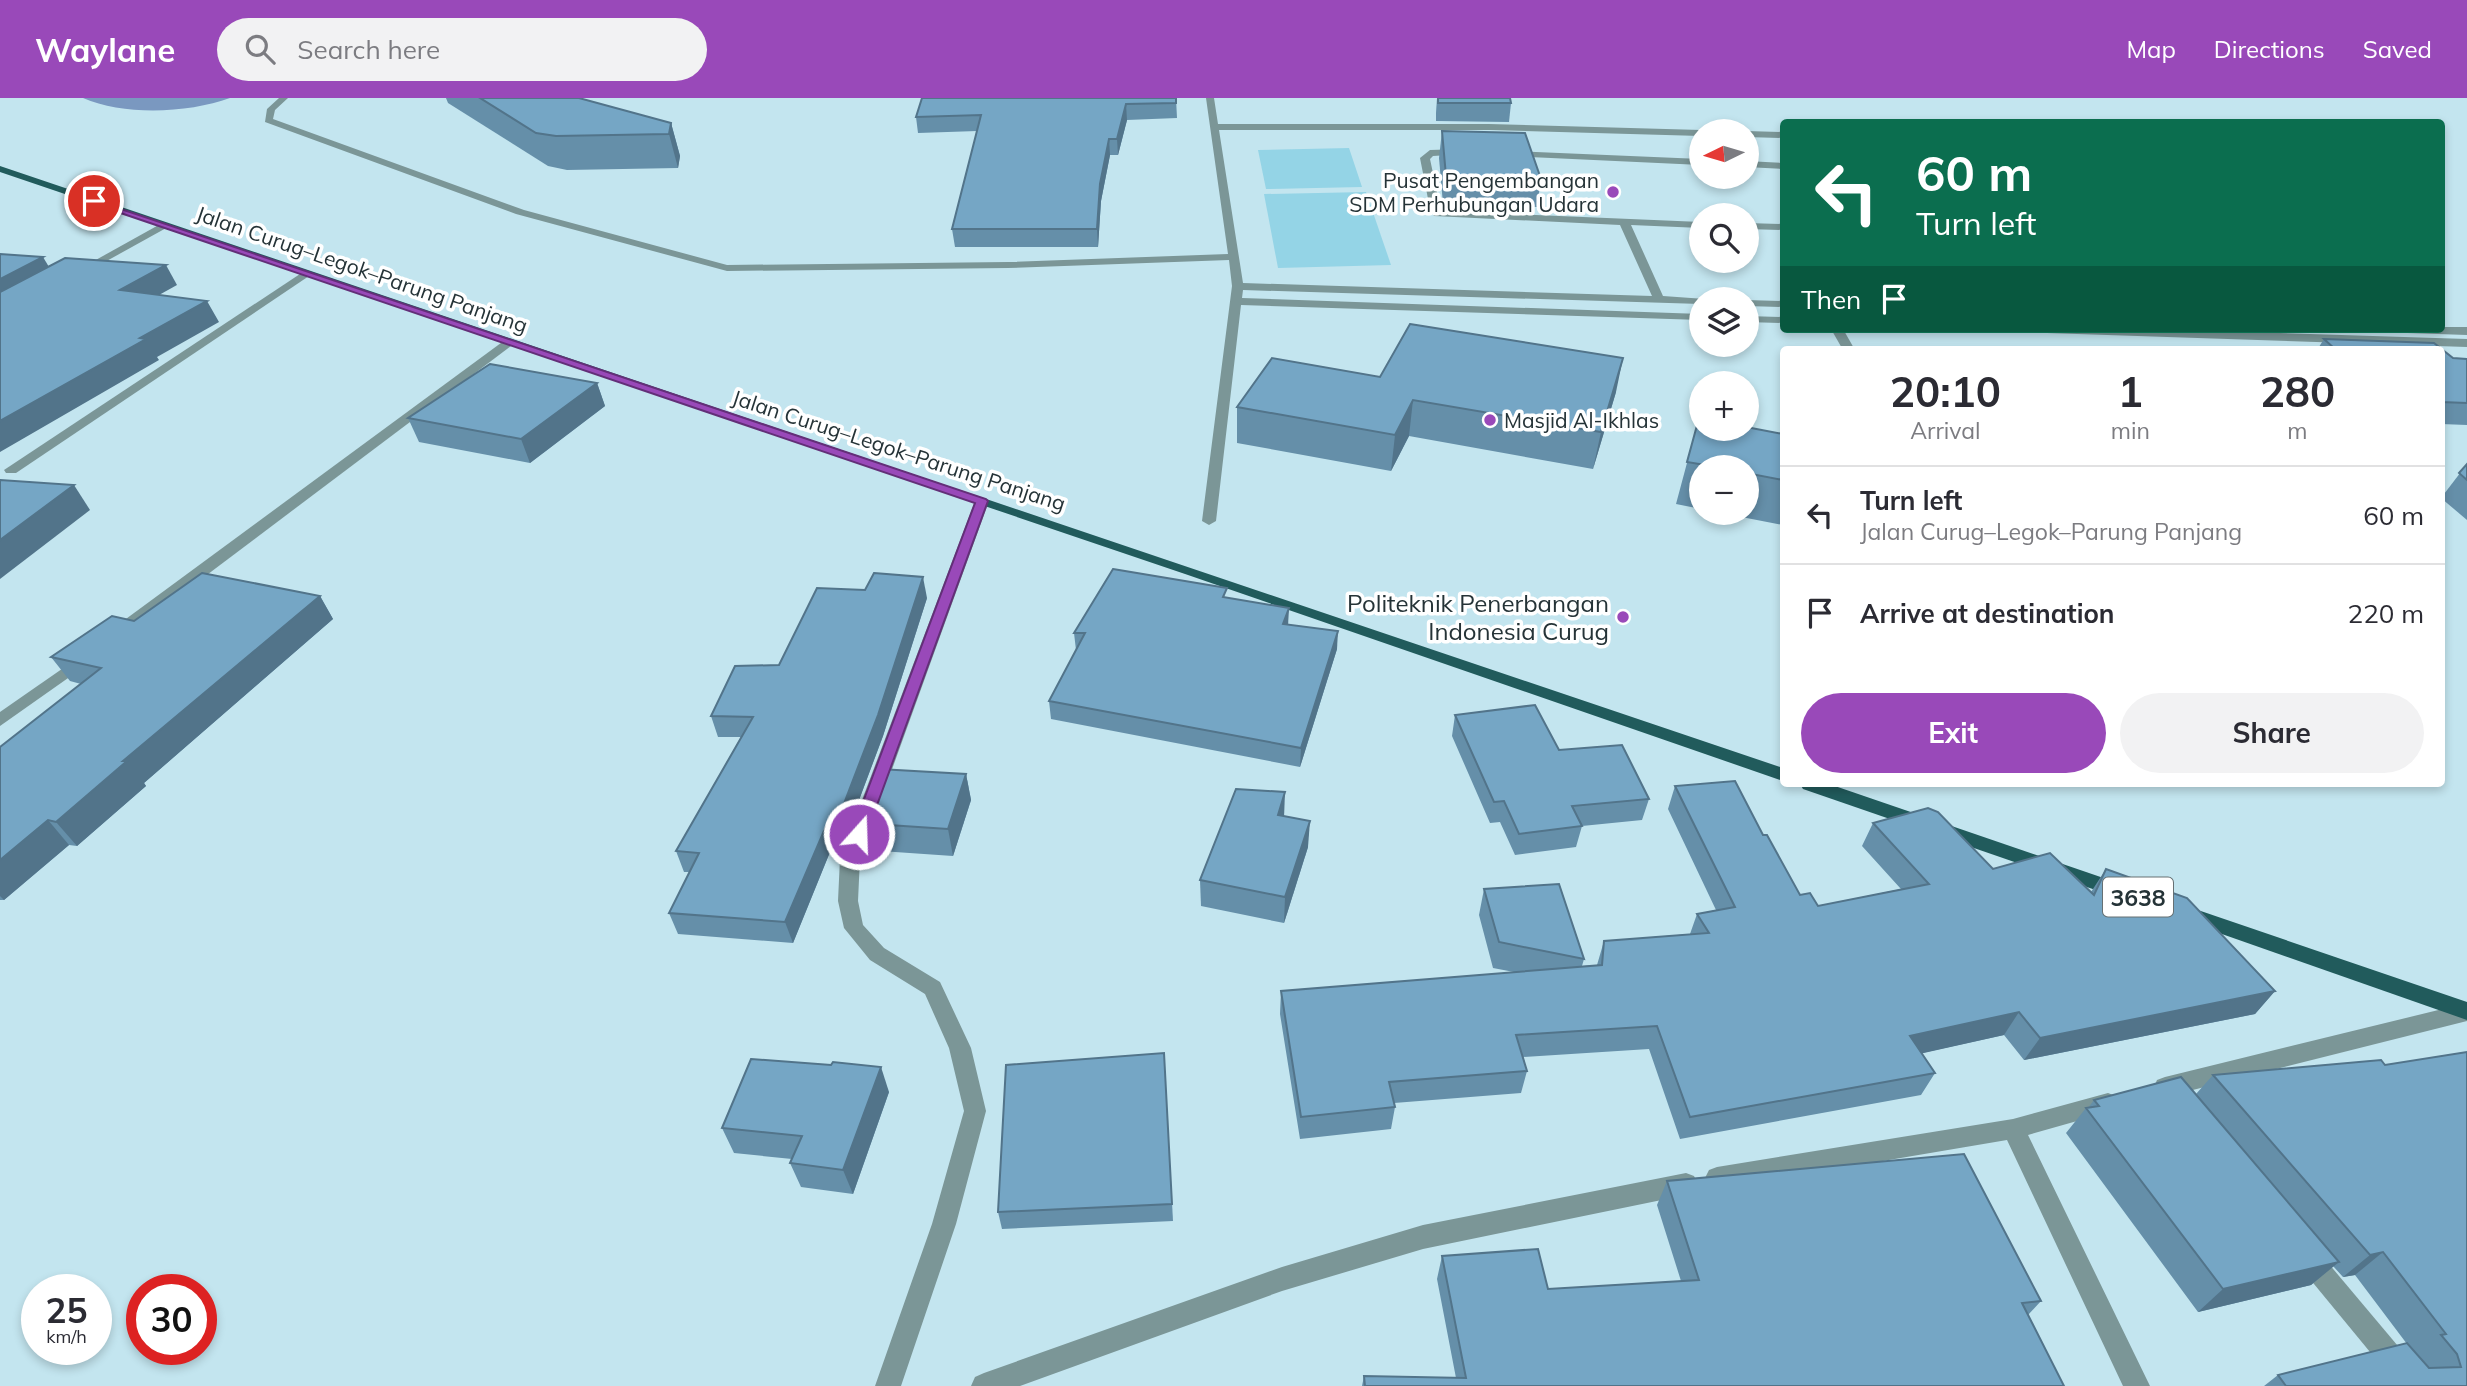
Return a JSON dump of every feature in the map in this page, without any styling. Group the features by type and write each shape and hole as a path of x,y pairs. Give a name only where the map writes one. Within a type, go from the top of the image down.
{"main road":[{"name":"Jalan Curug–Legok–Parung Panjang","path":"0,169 1780,774"},
{"name":"3638","path":"1818,787 2138,897"},
{"name":"3638","path":"2164,906 2467,1011"}],"street":[{"path":"284,98 271,108 268,120 520,212 727,268 1008,265 1234,257"},
{"path":"1209,521 1238,286 1210,98"},
{"path":"1215,127 1489,127 1689,133"},
{"path":"1759,134 1780,135"},
{"path":"1470,152 1443,151 1430,153 1425,158 1438,214 1689,225"},
{"path":"1497,153 1689,161"},
{"path":"1759,165 1780,166"},
{"path":"1625,224 1659,300"},
{"path":"74,274 164,225"},
{"path":"1759,226 1780,227"},
{"path":"11,470 307,274"},
{"path":"1238,286 1689,301"},
{"path":"1236,301 1689,317"},
{"path":"1759,303 1780,304"},
{"path":"1759,319 1780,320"},
{"path":"2445,330 2467,331"},
{"path":"2176,333 2188,346"},
{"path":"2219,333 2467,344"},
{"path":"0,720 509,343"},
{"path":"888,1386 944,1224 975,1111 960,1048 933,988 877,954 853,928 848,901 850,858 982,501"},
{"path":"984,1386 1282,1279 1423,1237 1623,1194 2013,1129 2164,1087 2467,1011"},
{"path":"2164,1087 2182,1109"},
{"path":"2013,1129 2137,1386"},
{"path":"2290,1237 2415,1386"}],"shaded area":[{"path":"83,98 230,98 196,107 137,110 99,104"},
{"path":"1349,148 1362,187 1266,189 1258,150"},
{"path":"1366,192 1391,265 1278,268 1264,194"}],"building":[{"path":"480,98 579,98 671,123 669,134 556,136 536,133"},
{"path":"922,98 1176,98 1176,103 1126,104 1117,139 1109,139 1100,184 1097,229 952,229 981,115 916,117"},
{"path":"1438,98 1510,98 1511,103 1438,103"},
{"path":"1442,131 1525,133 1541,179 1446,176"},
{"path":"0,254 43,257 0,279"},
{"path":"65,258 166,265 120,290 207,301 140,338 146,339 0,421 0,292"},
{"path":"1410,324 1623,358 1601,432 1413,400 1395,435 1237,407 1272,358 1380,377"},
{"path":"2324,339 2434,343 2438,346 2332,346"},
{"path":"2445,352 2453,358 2467,359 2467,403 2445,402"},
{"path":"490,364 597,383 521,439 408,418"},
{"path":"1759,429 1780,433 1780,479 1759,475 1759,455 1689,455 1687,462 1693,441 1759,441"},
{"path":"2467,464 2467,480 2459,473"},
{"path":"0,480 74,485 0,540"},
{"path":"1113,569 1227,588 1223,597 1289,608 1283,624 1338,631 1301,748 1049,701 1085,633 1074,633"},
{"path":"202,573 320,596 123,761 127,761 56,822 48,820 0,860 0,747 101,668 51,657 112,616 134,621"},
{"path":"874,573 923,577 878,715 835,827 826,826 785,922 669,913 699,853 676,851 753,717 711,716 735,666 779,665 817,588 865,590"},
{"path":"1535,705 1559,750 1622,745 1649,799 1572,806 1582,826 1519,834 1504,801 1494,802 1455,715"},
{"path":"879,769 966,774 948,829 859,823"},
{"path":"1735,781 1763,835 1767,835 1800,895 1810,893 1818,906 1929,884 1873,823 1928,808 1938,812 1993,869 2050,853 2094,895 2106,869 2187,898 2275,991 2040,1038 2019,1012 1910,1036 1935,1073 1690,1117 1657,1026 1516,1035 1527,1071 1389,1082 1395,1107 1301,1117 1281,991 1602,965 1604,941 1709,933 1697,914 1735,907 1675,786"},
{"path":"1236,789 1285,792 1278,815 1310,821 1285,897 1200,880"},
{"path":"1559,884 1584,959 1499,942 1484,889"},
{"path":"2467,1052 2467,1386 2286,1386 2278,1375 2407,1343 2429,1368 2461,1367 2457,1354 2441,1335 2446,1334 2383,1252 2370,1255 2213,1075 2381,1060 2385,1065"},
{"path":"1164,1053 1172,1204 998,1212 1006,1065"},
{"path":"751,1059 881,1067 843,1170 790,1163 802,1136 722,1128"},
{"path":"2181,1077 2339,1262 2223,1289 2086,1108 2099,1106 2094,1100"},
{"path":"1964,1154 2041,1301 2022,1303 2064,1386 1365,1386 1364,1376 1466,1378 1442,1256 1538,1249 1548,1289 1699,1280 1667,1181"}],"place":[{"name":"Pusat Pengembangan SDM Perhubungan Udara","path":"1613,192"},
{"name":"Masjid Al-Ikhlas","path":"1490,420"},
{"name":"Politeknik Penerbangan Indonesia Curug","path":"1623,617"}],"route":[{"path":"94,201 982,501 859,834"}]}
